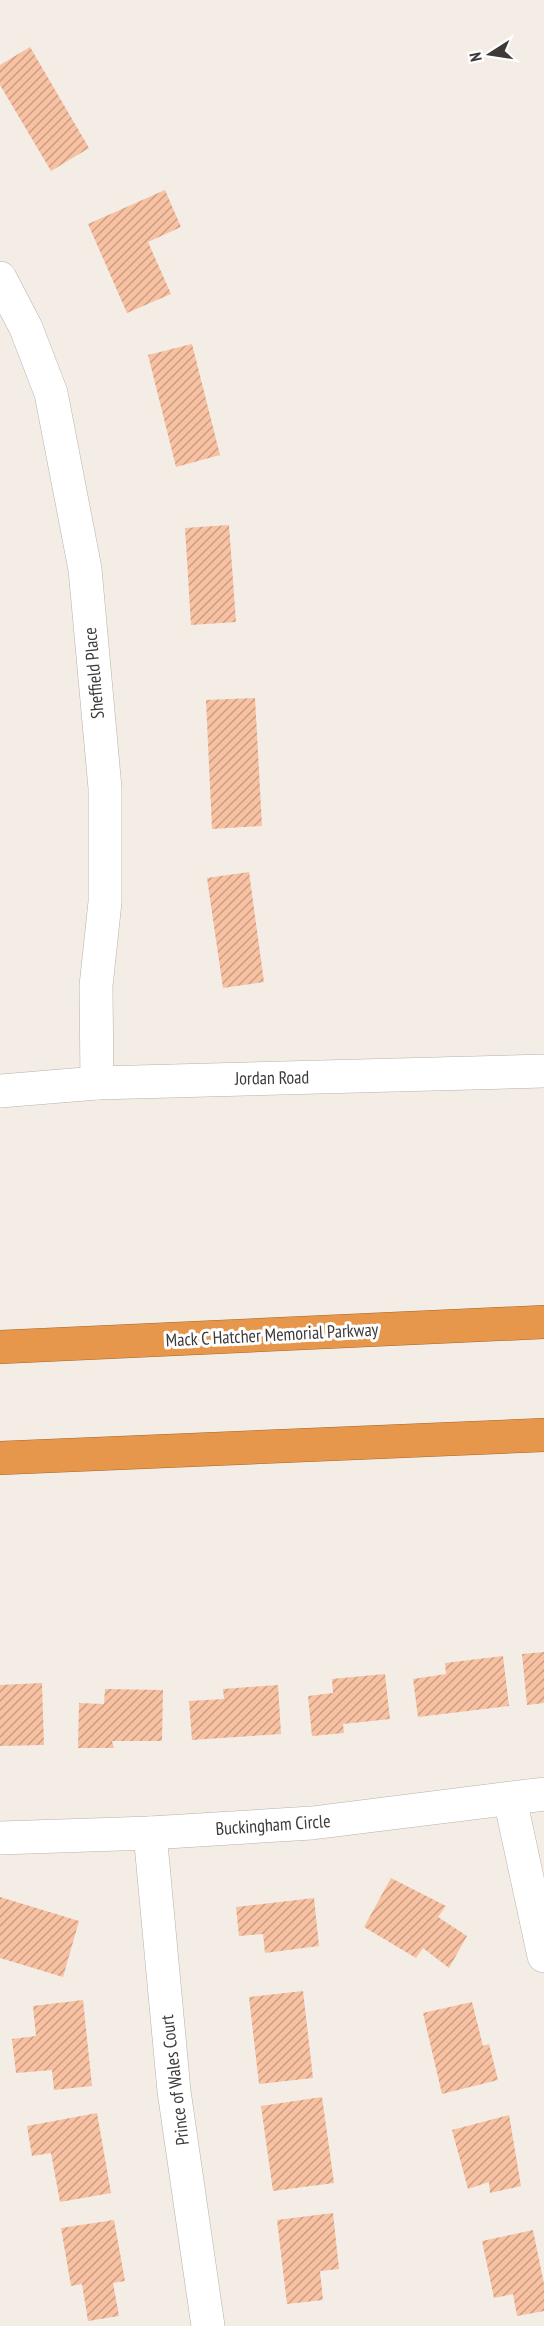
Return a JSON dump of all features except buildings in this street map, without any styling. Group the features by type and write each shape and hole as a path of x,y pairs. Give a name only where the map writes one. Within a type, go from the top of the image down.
{"highway":[{"name":"Mack C Hatcher Memorial Parkway","path":"0,1347 544,1322"},
{"path":"0,1458 544,1436"}],"street":[{"name":"Sheffield Place","path":"0,278 26,328 51,393 85,569 105,788 105,902 96,986 97,1083"},
{"name":"Jordan Road","path":"0,1091 97,1083 544,1071"},
{"name":"Buckingham Circle","path":"0,1838 150,1833 312,1823 544,1794"},
{"path":"510,1799 544,1956"},
{"name":"Prince of Wales Court","path":"150,1833 174,2091 208,2326"}]}
